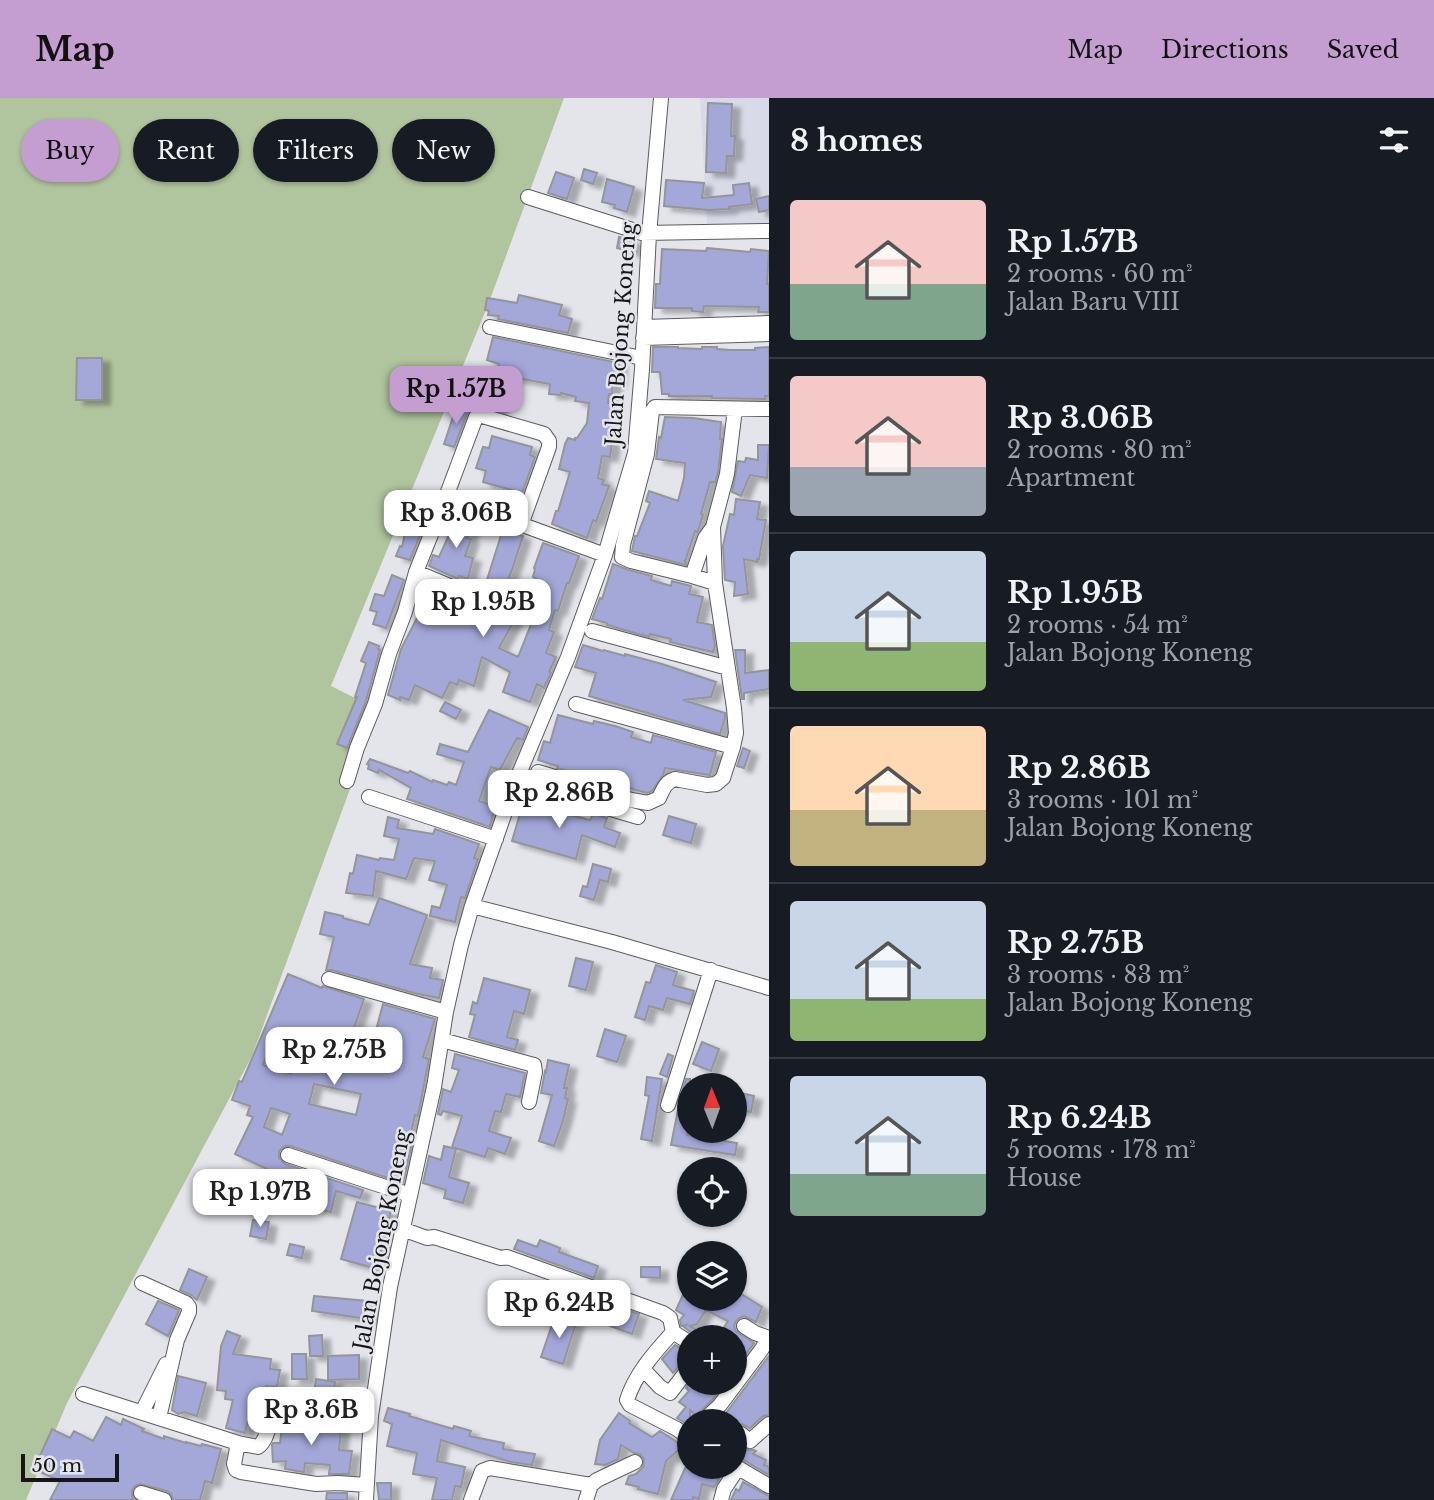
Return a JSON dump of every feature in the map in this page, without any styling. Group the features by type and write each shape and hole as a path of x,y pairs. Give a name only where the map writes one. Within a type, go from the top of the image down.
{"street":[{"name":"Jalan Bojong Koneng","path":"366,1493 371,1416 390,1287 434,1087 446,1012 461,945 516,781 568,657 605,555 635,453 661,98"},
{"path":"528,197 642,233 769,231"},
{"path":"643,332 769,323"},
{"path":"490,327 642,358"},
{"path":"643,332 769,334"},
{"path":"715,583 631,561 622,556 647,454 652,411 655,407 769,409"},
{"path":"538,772 648,803 659,798 666,784 675,779 706,785 716,784 723,778 736,733 715,583 713,527 727,474 735,409"},
{"path":"346,781 375,704 416,572 479,415 548,437 550,447 521,525"},
{"path":"446,497 605,555"},
{"path":"692,576 705,538 713,527"},
{"path":"416,572 485,601"},
{"path":"592,631 728,668"},
{"path":"576,704 733,747"},
{"path":"516,781 638,817"},
{"path":"369,797 496,839"},
{"path":"472,906 612,942 769,988"},
{"path":"668,1105 711,970"},
{"path":"328,979 446,1012"},
{"path":"442,1040 534,1065 529,1102"},
{"path":"288,1155 410,1195"},
{"path":"402,1229 501,1258 506,1256 663,1313 670,1318 673,1332 677,1335"},
{"path":"142,1283 186,1303 189,1307 177,1340 142,1412"},
{"path":"747,1327 769,1338 747,1366"},
{"path":"673,1332 652,1354 628,1395 628,1402 677,1429"},
{"path":"159,1418 177,1340"},
{"path":"643,1369 660,1387 670,1393 677,1384"},
{"path":"83,1394 258,1447 264,1442 274,1412 279,1408 371,1416"},
{"path":"716,1409 726,1395"},
{"path":"747,1439 750,1441 769,1424"},
{"path":"238,1443 233,1464 236,1470 316,1484 338,1491 366,1493"},
{"path":"586,1500 591,1485 597,1480 635,1462"},
{"path":"471,1500 482,1471 490,1468 591,1485"},
{"path":"747,1473 769,1486"},
{"path":"720,1500 729,1479"},
{"path":"141,1493 164,1500"}],"shaded area":[{"path":"700,98 769,98 769,224 707,226"}],"green space":[{"path":"0,98 564,98 488,305 331,686 379,710 252,1056 67,1403 26,1500 0,1500"}],"building":[{"path":"708,103 732,104 731,136 735,136 734,156 727,156 726,173 706,172"},
{"path":"584,169 597,173 593,184 581,180"},
{"path":"556,172 574,178 567,199 548,193"},
{"path":"607,179 634,187 627,212 602,202"},
{"path":"666,180 704,183 702,198 734,195 733,185 749,183 752,204 709,210 664,206"},
{"path":"769,196 769,210 759,212 756,199"},
{"path":"619,237 635,241 632,252 617,248"},
{"path":"707,248 769,251 769,312 758,312 759,307 704,306 703,312 692,311 692,308 655,308 656,284 660,284 662,249 706,251"},
{"path":"519,295 562,305 559,315 572,319 568,333 498,319 499,316 488,315 489,311 485,310 487,298 517,303"},
{"path":"493,337 619,363 617,383 613,383 608,403 613,404 610,457 602,456 598,478 604,480 602,484 609,486 587,538 552,524 570,472 559,469 565,444 568,438 575,440 587,423 589,403 575,401 576,397 561,393 549,394 550,384 511,377 498,411 466,403 476,378 492,384 499,364 487,360"},
{"path":"653,347 755,350 769,347 769,396 765,396 765,399 662,394 660,372 652,372"},
{"path":"77,358 102,358 102,400 76,400"},
{"path":"457,405 469,409 454,447 444,444"},
{"path":"665,417 721,422 718,472 715,482 710,482 701,514 703,515 698,531 695,531 686,565 632,551 635,536 650,503 646,501 649,491 678,501 684,478 685,463 656,459"},
{"path":"492,436 532,447 530,455 535,457 522,493 483,482 486,471 476,468 483,447 489,448"},
{"path":"758,445 769,445 767,478 750,475 741,496 732,492 738,461 745,462 746,458 758,460"},
{"path":"736,499 760,502 757,519 766,520 759,559 757,562 744,559 748,594 734,596 735,582 725,580 723,546 730,514 734,515"},
{"path":"459,512 476,520 467,538 471,539 465,556 473,558 468,579 459,576 458,579 429,566 433,555 439,557"},
{"path":"407,524 423,528 410,560 396,556 400,546 402,547"},
{"path":"503,529 523,536 503,592 485,586"},
{"path":"543,543 579,556 549,630 554,632 546,653 556,657 549,672 551,673 544,688 537,684 530,702 503,692 510,672 482,657 474,686 459,680 457,685 450,682 442,698 415,685 409,700 388,695 401,649 418,616 421,617 430,596 422,592 424,586 450,597 445,607 485,627 498,602 519,612 499,648 518,657 547,584 533,577"},
{"path":"613,564 652,576 651,580 671,586 672,581 691,586 689,594 703,597 697,622 712,625 715,646 713,652 670,642 671,639 650,634 649,637 592,619 600,598 602,599"},
{"path":"392,575 404,580 386,628 373,624 377,612 370,610 375,594 384,596"},
{"path":"369,642 379,646 380,650 366,701 347,748 337,744 357,697 366,663 361,661"},
{"path":"583,645 662,664 716,682 711,697 683,700 725,713 720,734 589,696 596,673 575,667"},
{"path":"735,650 745,650 745,673 769,670 769,689 744,693 742,699"},
{"path":"445,702 461,710 456,719 440,711"},
{"path":"489,710 528,727 523,740 517,738 500,770 491,767 479,801 495,806 490,827 407,799 411,788 379,770 378,773 368,769 370,759 408,773 410,771 432,782 433,780 447,785 449,782 456,785 464,762 437,754 440,744 468,752"},
{"path":"558,715 593,724 594,721 615,726 633,732 631,737 651,743 653,735 716,752 710,775 665,768 652,791 647,793 557,768 558,766 538,760 544,741 550,743"},
{"path":"743,748 750,751 744,768 737,766"},
{"path":"524,800 590,820 593,814 607,818 604,827 620,833 615,847 582,835 576,859 512,841"},
{"path":"669,816 696,824 691,843 663,835"},
{"path":"388,817 399,820 397,828 433,834 435,829 479,844 474,858 478,859 465,898 461,897 455,922 430,916 432,906 440,908 447,885 429,880 435,861 414,858 406,879 376,871 373,896 346,893 357,855 394,860 399,839 384,836"},
{"path":"593,864 611,869 608,882 600,880 594,900 580,896 583,886 587,887"},
{"path":"379,898 427,915 410,964 432,968 430,978 443,980 439,998 326,970 334,937 320,934 325,912 369,925"},
{"path":"576,958 593,962 586,990 569,986"},
{"path":"656,965 677,972 673,985 694,991 690,1004 667,998 663,1010 649,1006 645,1020 635,1017 646,982 650,983"},
{"path":"288,974 322,988 323,986 364,999 354,1028 375,1034 383,1004 435,1019 423,1057 429,1059 418,1116 415,1115 410,1138 413,1139 403,1183 291,1146 285,1146 279,1151 279,1158 285,1164 363,1190 360,1198 336,1191 331,1212 312,1208 317,1184 283,1174 281,1179 266,1174 267,1169 235,1154 253,1117 247,1115 250,1106 232,1100 239,1081 242,1082","holes":["273,1040 297,1050 291,1074 263,1065","314,1084 361,1094 356,1115 309,1104","271,1108 290,1114 282,1135 264,1127"]},
{"path":"484,978 530,990 524,1014 514,1011 507,1037 518,1040 515,1050 469,1037 475,1015 470,1014 473,1002 477,1004"},
{"path":"605,1029 626,1036 617,1062 597,1056"},
{"path":"702,1042 719,1049 711,1071 693,1064"},
{"path":"455,1054 525,1073 520,1097 506,1094 501,1112 495,1111 489,1131 511,1138 505,1154 488,1148 485,1157 452,1147 462,1116 443,1111 441,1115 438,1114 443,1089 451,1092 459,1070 452,1068"},
{"path":"668,1054 673,1056 667,1077 660,1074"},
{"path":"548,1060 569,1065 564,1088 567,1088 565,1098 568,1099 554,1146 539,1141 552,1095 541,1093"},
{"path":"647,1077 662,1079 652,1141 641,1139 649,1096 645,1095"},
{"path":"747,1094 754,1096 751,1112 747,1111"},
{"path":"677,1115 677,1143 737,1143 735,1155 671,1145"},
{"path":"444,1146 456,1149 449,1177 469,1183 463,1203 444,1198 446,1190 423,1183 429,1156 441,1160"},
{"path":"357,1202 391,1211 377,1269 341,1259"},
{"path":"253,1220 269,1222 266,1239 250,1236"},
{"path":"518,1240 537,1247 540,1240 560,1248 559,1252 598,1266 594,1278 514,1249"},
{"path":"290,1244 304,1247 302,1258 287,1255"},
{"path":"641,1267 660,1267 660,1278 641,1277"},
{"path":"189,1269 207,1277 197,1300 180,1290"},
{"path":"523,1281 551,1289 544,1316 524,1311 526,1304 518,1302"},
{"path":"314,1296 378,1302 375,1320 312,1311"},
{"path":"747,1298 762,1307 756,1322 744,1316 734,1325 726,1325 728,1321 708,1311 747,1311"},
{"path":"158,1301 179,1310 168,1336 146,1324"},
{"path":"617,1307 639,1314 632,1334 610,1326"},
{"path":"678,1311 705,1311 694,1325 681,1325 680,1320 684,1315"},
{"path":"555,1316 576,1323 563,1364 541,1357"},
{"path":"227,1331 240,1336 233,1354 271,1359 270,1369 280,1370 277,1387 266,1386 263,1404 257,1403 252,1422 248,1421 245,1433 226,1428 233,1400 225,1399 226,1391 217,1390 221,1346"},
{"path":"322,1335 323,1356 310,1356 309,1336"},
{"path":"747,1338 754,1343 747,1353"},
{"path":"675,1345 677,1346 677,1368 673,1373 662,1359"},
{"path":"292,1354 306,1354 307,1379 292,1379"},
{"path":"359,1355 359,1379 328,1380 328,1356"},
{"path":"769,1356 769,1415 763,1416 750,1428 747,1426 747,1409 729,1409 740,1395 747,1395 747,1385"},
{"path":"178,1376 206,1383 197,1416 184,1412 178,1414 172,1410"},
{"path":"316,1379 335,1382 333,1403 313,1401"},
{"path":"685,1395 716,1395 703,1409 684,1409 686,1407 679,1402"},
{"path":"388,1408 453,1429 454,1426 471,1431 469,1436 504,1443 503,1449 535,1454 532,1465 511,1462 441,1440 437,1461 465,1467 461,1487 455,1486 452,1500 432,1500 437,1478 413,1474 417,1453 387,1446 392,1424 384,1421"},
{"path":"619,1413 630,1421 629,1423 652,1437 660,1431 677,1442 677,1451 666,1461 658,1494 626,1484 629,1476 636,1474 643,1467 644,1459 640,1454 621,1445 618,1459 605,1465 595,1464 600,1440"},
{"path":"106,1417 121,1425 123,1419 144,1429 142,1431 164,1439 164,1436 221,1449 212,1483 205,1481 200,1500 173,1500 167,1491 140,1484 132,1490 134,1500 50,1500 60,1481 34,1469 52,1429 70,1438 74,1431 93,1441"},
{"path":"283,1417 304,1419 304,1425 326,1428 326,1421 342,1423 339,1450 352,1451 349,1474 329,1474 330,1465 305,1463 304,1472 285,1469 286,1461 273,1462 272,1445 280,1443"},
{"path":"747,1449 756,1451 753,1454 766,1460 764,1465 769,1467 769,1475 747,1462"},
{"path":"680,1479 719,1479 714,1487 702,1484 699,1499 693,1497 693,1500 671,1500"},
{"path":"743,1482 769,1496 769,1500 731,1500"},
{"path":"377,1483 391,1483 391,1500 379,1500"},
{"path":"327,1493 347,1493 347,1500 326,1500"}]}
